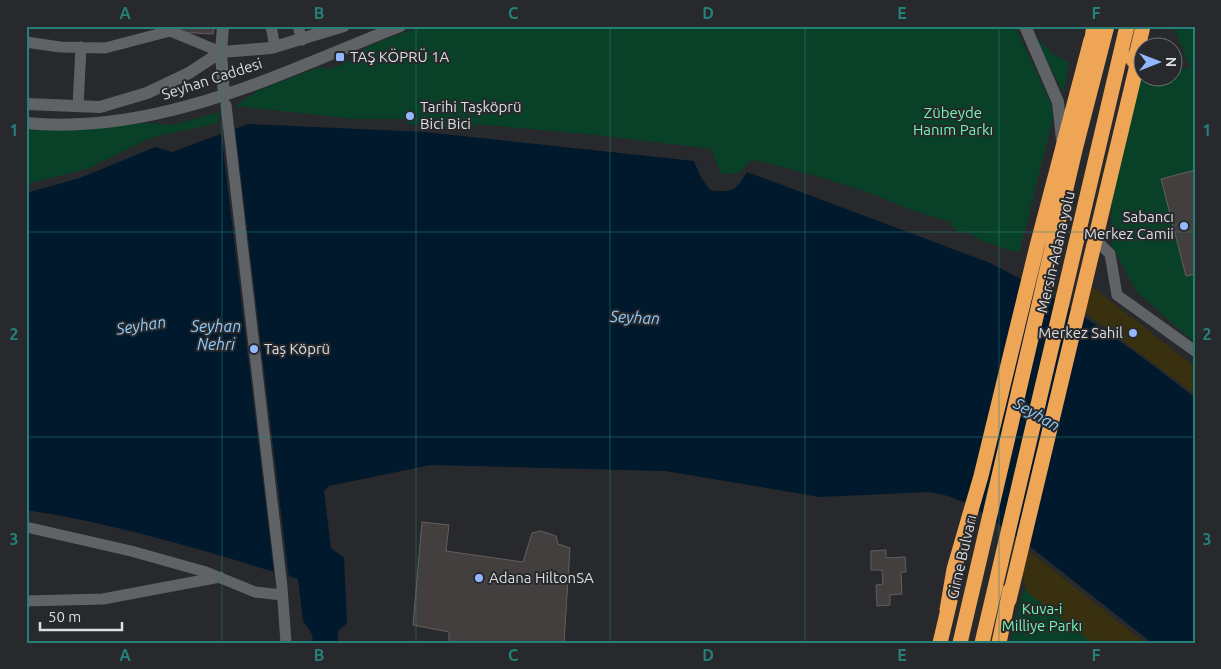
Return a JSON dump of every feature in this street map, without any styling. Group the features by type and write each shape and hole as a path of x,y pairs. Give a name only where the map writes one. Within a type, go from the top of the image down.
{"highway":[{"name":"Mersin-Adana yolu","path":"998,480 1075,150 1107,26"},
{"name":"Mersin-Adana yolu","path":"1018,485 1127,26"},
{"path":"940,643 954,569 982,476 1037,246 1092,33"},
{"path":"1075,150 1076,126 1086,80 1092,33"},
{"path":"1096,156 1110,131 1134,58"},
{"path":"999,643 1134,77"},
{"path":"947,610 989,490 998,480"},
{"name":"Girne Bulvarı","path":"960,643 998,480"},
{"path":"1009,600 1013,550 1022,501 1018,485"},
{"path":"982,643 1018,485"}],"main road":[{"path":"223,26 221,52 225,104"},
{"path":"26,104 100,106 147,93 189,73 221,52 275,47 344,26"},
{"name":"Seyhan Caddesi","path":"26,123 96,125 225,104 400,26"},
{"path":"1024,26 1058,102 1063,133 1057,170"}],"street":[{"path":"271,26 275,47"},
{"path":"298,26 302,40"},
{"path":"26,42 105,48 170,29 221,52"},
{"path":"78,106 81,47"},
{"path":"225,104 282,591 286,643"},
{"path":"1095,239 1110,254 1117,295 1195,351"},
{"path":"26,527 131,551 220,577 255,592 282,591"},
{"path":"26,601 103,599 220,577"}],"green space":[{"name":"Zübeyde Hanım Parkı","path":"431,26 1015,26 1052,106 1053,118 1019,253 985,242 964,231 960,234 950,225 952,222 918,212 864,191 794,170 751,160 744,168 734,174 721,173 711,149 605,136 474,124 473,128 407,124 407,119 353,119 235,106 257,91 320,67 330,69 358,58 366,47 405,32"},
{"path":"1173,26 1195,26 1195,343 1137,292 1111,244 1112,188 1135,88 1184,88 1184,69 1190,67 1184,53 1184,38 1178,38"},
{"path":"1036,37 1052,53 1069,62 1063,93"},
{"path":"219,112 218,123 153,137 87,169 26,184 26,127 82,128 148,123 174,125"},
{"name":"Kuva-i Milliye Parkı","path":"1030,570 1115,643 1011,643 1015,620"}],"sand":[{"name":"Merkez Sahil","path":"1085,281 1195,367 1195,394 1080,309"},
{"path":"1020,544 1145,643 1093,643 1026,591 1018,552"}],"water":[{"name":"Seyhan Nehri","path":"248,124 425,132 694,161 700,176 710,190 728,191 733,189 740,183 747,172 990,263 1017,277 1096,325 1146,360 1195,398 1195,643 1152,643 1027,544 971,505 948,496 930,492 820,497 665,471 430,465 329,486 324,491 331,548 344,558 347,623 338,631 338,643 313,643 312,634 303,621 298,579 129,531 26,510 26,193 80,178 155,147 172,152"}],"pier":[{"name":"Taș Köprü","path":"235,127 289,579 274,574 221,132"}],"building":[{"path":"178,26 214,26 213,34 178,32"},
{"name":"Sabancı Merkez Camii","path":"1195,170 1195,274 1186,276 1161,179"},
{"path":"422,522 449,525 446,551 523,562 532,533 541,531 556,536 558,544 570,548 564,643 449,643 449,632 413,625"},
{"path":"886,550 886,558 905,557 906,572 901,572 902,594 890,595 890,605 877,606 876,585 883,584 882,570 871,570 871,551"}],"place":[{"name":"TAŞ KÖPRÜ 1A","path":"340,57"},
{"name":"Tarihi Taşköprü Bici Bici","path":"410,116"},
{"name":"Sabancı Merkez Camii","path":"1184,226"},
{"name":"Merkez Sahil","path":"1133,333"},
{"name":"Taș Köprü","path":"254,349"},
{"name":"Adana HiltonSA","path":"479,578"}],"water label":[{"name":"Seyhan","path":"635,317"},
{"name":"Seyhan","path":"141,325"},
{"name":"Seyhan","path":"1037,414"}]}
